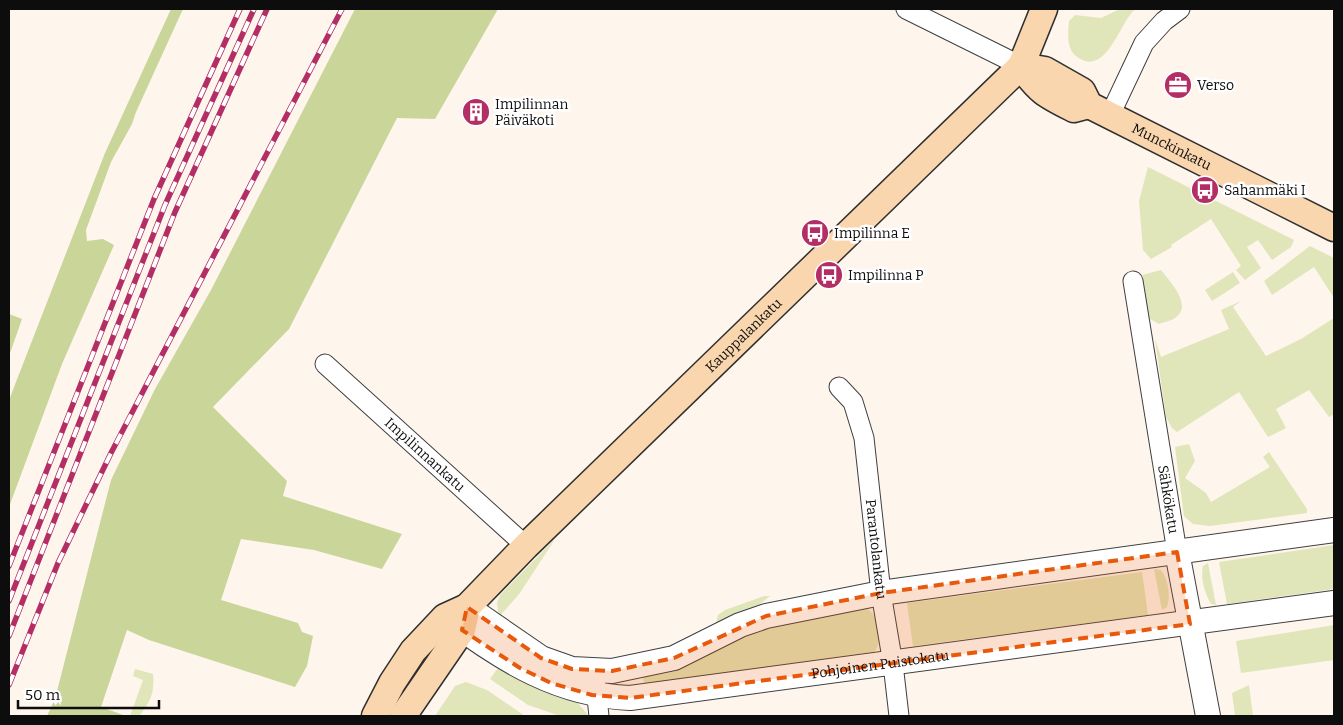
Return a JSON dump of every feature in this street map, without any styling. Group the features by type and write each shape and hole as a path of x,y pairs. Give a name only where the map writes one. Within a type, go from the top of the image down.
{"main road":[{"path":"1021,66 1044,9"},
{"name":"Munckinkatu","path":"1021,66 1045,70 1082,91 1100,110 1334,228"},
{"name":"Kauppalankatu","path":"375,716 392,683 413,652 458,618 526,546 1021,66"},
{"name":"Kauppalankatu","path":"403,716 458,618"}],"street":[{"name":"Munckinkatu","path":"906,9 1021,66"},
{"path":"1100,110 1144,43 1164,21 1180,9"},
{"name":"Sähkökatu","path":"1133,281 1177,552 1208,716"},
{"name":"Impilinnankatu","path":"325,364 526,546"},
{"name":"Parantolankatu","path":"840,387 853,402 862,425 881,593 893,664 899,716"},
{"path":"458,618 541,658 572,669 594,672 634,668 674,658 740,625 766,616 881,593 1334,530"},
{"name":"Pohjoinen Puistokatu","path":"458,618 485,647 536,676 570,689 598,706 637,697 1190,624 1334,603"},
{"path":"594,672 598,706"}],"highlighted area":[{"path":"1177,552 1190,624 630,698 592,695 551,683 520,668 462,630 467,607 541,658 572,669 612,671 674,658 766,616 881,593"}],"green space":[{"path":"171,9 183,9 132,124 111,162 86,230 87,241 103,239 114,245 62,364 9,507 9,400 105,153"},
{"path":"355,9 498,9 435,119 397,118 289,329 213,407 287,481 283,496 402,534 382,569 314,550 241,539 221,600 298,623 302,632 313,636 307,666 295,687 149,640 127,630 101,707 126,716 47,716 55,699 111,480 155,389 211,290"},
{"path":"1120,9 1135,9 1104,54 1096,60 1087,62 1073,54 1069,45 1068,31 1069,21 1075,15 1101,18"},
{"path":"1148,167 1294,240 1291,247 1272,260 1258,240 1247,247 1261,268 1245,280 1236,270 1241,266 1211,219 1171,245 1172,247 1151,259 1143,250 1139,201"},
{"path":"1310,246 1334,258 1334,298 1314,267 1272,295 1264,281"},
{"path":"1161,270 1178,293 1182,307 1180,313 1175,318 1159,324 1150,319 1147,314 1142,275"},
{"path":"1233,272 1240,283 1212,301 1205,290"},
{"path":"1241,301 1233,307 1266,356 1301,339 1334,318 1334,414 1329,417 1309,390 1276,409 1286,428 1268,437 1239,392 1177,432 1172,428 1166,417 1155,339 1161,357 1229,329 1221,310"},
{"path":"9,314 22,319 9,356"},
{"path":"1189,444 1195,461 1185,478 1206,493 1211,502 1270,467 1263,457 1269,452 1307,509 1307,513 1210,526 1193,524 1184,516 1175,447"},
{"path":"555,539 520,593 499,617 497,603 500,595"},
{"path":"1334,545 1334,589 1227,604 1219,562"},
{"path":"1208,563 1216,605 1211,604 1203,581 1203,566"},
{"path":"1154,569 1161,570 1168,587 1167,607 1162,610"},
{"path":"1142,572 1148,615 913,646 907,603"},
{"path":"764,596 770,596 755,608 715,628 718,615 725,610"},
{"path":"864,607 873,615 878,627 879,641 874,652 644,684 642,673 730,635"},
{"path":"1334,625 1334,660 1241,673 1236,641"},
{"path":"500,665 576,701 589,716 560,716 528,705 490,679"},
{"path":"135,669 153,674 153,686 149,702 143,711 139,716 130,716 143,680 133,676"},
{"path":"466,682 487,690 525,716 435,716 455,686"},
{"path":"1249,685 1253,716 1235,716 1232,693"}],"railway":[{"path":"9,566 154,199 240,9"},
{"path":"9,601 165,205 254,9"},
{"path":"9,636 175,212 267,9"},
{"path":"9,685 58,563 111,453 342,9"}],"place":[{"name":"Verso","path":"1178,85"},
{"name":"Impilinnan Päiväkoti","path":"476,112"},
{"name":"Sahanmäki I","path":"1205,190"},
{"name":"Impilinna E","path":"815,233"},
{"name":"Impilinna P","path":"829,275"}]}
